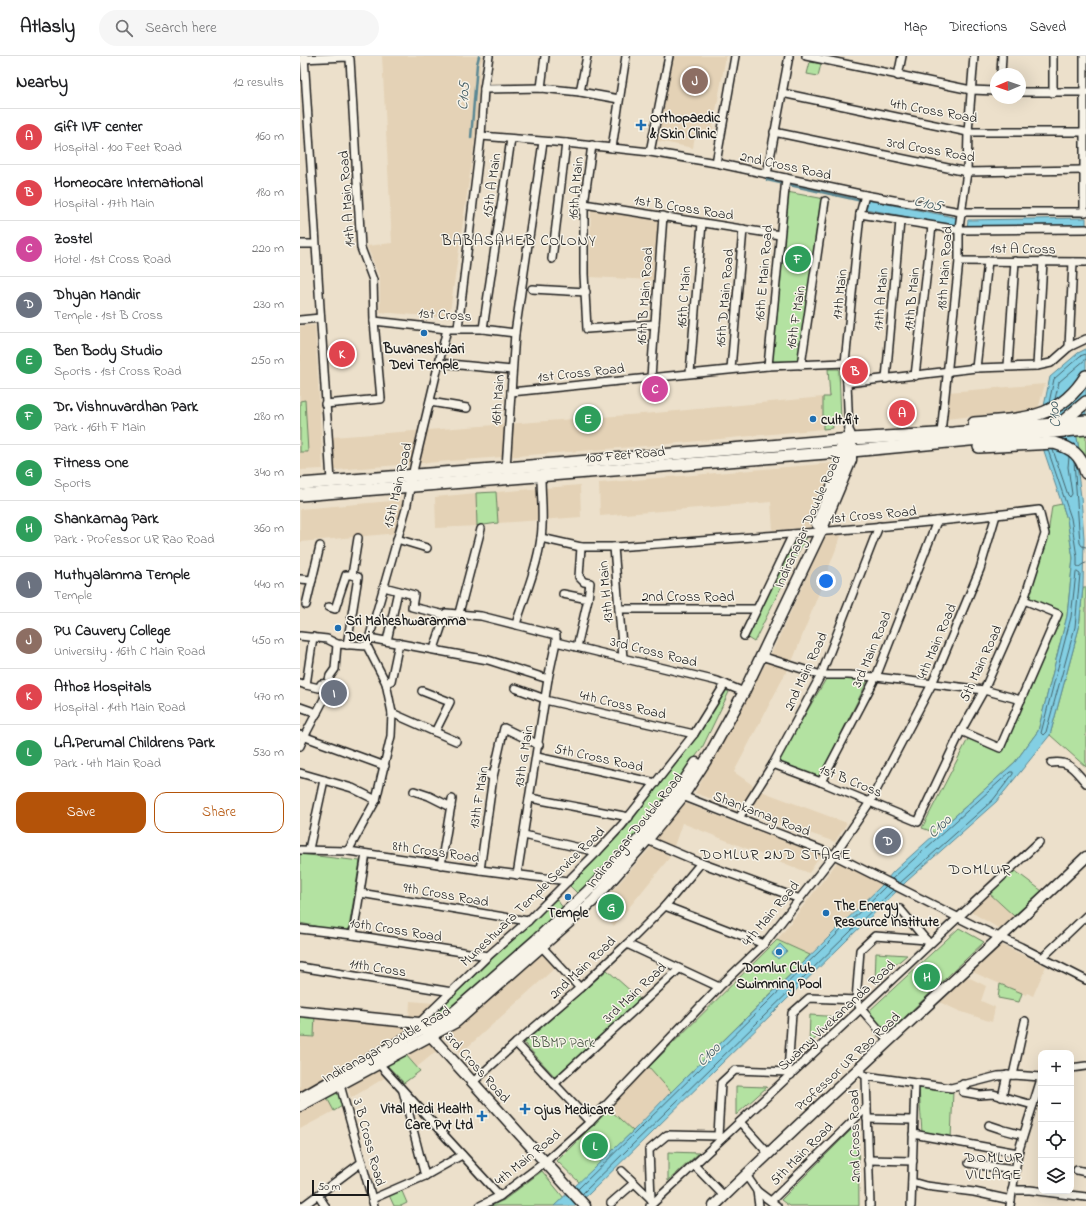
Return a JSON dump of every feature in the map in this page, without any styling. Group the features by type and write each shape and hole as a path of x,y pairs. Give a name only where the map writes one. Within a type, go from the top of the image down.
{"main road":[{"path":"953,438 962,424 1027,418 1040,415 1055,408 1071,396 1086,376"},
{"path":"953,438 966,448 1035,434 1060,423 1086,402"},
{"path":"1060,423 1086,421"},
{"path":"953,438 1086,430"},
{"name":"100 Feet Road","path":"300,484 413,476 848,437 941,434 953,438"},
{"path":"1035,434 1072,450 1083,463 1086,473"},
{"name":"100 Feet Road","path":"300,495 852,451 953,438"}],"street":[{"path":"458,328 481,136 484,89 489,56"},
{"path":"541,88 545,56"},
{"path":"580,92 587,56"},
{"path":"612,148 626,56"},
{"path":"650,152 669,56"},
{"path":"716,163 735,56"},
{"path":"767,174 789,56"},
{"path":"806,56 971,90 990,91"},
{"path":"898,76 902,56"},
{"name":"18th Main Road","path":"941,434 959,261 961,214 966,172 974,56"},
{"path":"1001,68 1002,56"},
{"path":"1053,56 1053,93"},
{"path":"1084,56 1085,212"},
{"name":"14th A Main Road","path":"302,58 348,57 352,62 361,248 373,280 374,321 381,398 325,404"},
{"path":"302,58 331,481"},
{"path":"484,89 541,88 580,92 620,99"},
{"path":"1026,92 1085,92"},
{"name":"4th Cross Road","path":"782,93 968,132 1084,132"},
{"name":"3rd Cross Road","path":"774,132 966,172 1084,170"},
{"name":"2nd Cross Road","path":"481,136 592,145 650,152 716,163 767,174 786,181 961,214 1085,212"},
{"name":"15th A Main","path":"483,329 511,139"},
{"name":"16th Main","path":"506,468 514,333 543,142"},
{"path":"552,259 566,143"},
{"name":"16th A Main","path":"592,145 584,204 584,274 587,329 655,324"},
{"name":"16th E Main Road","path":"768,366 786,181"},
{"name":"17th Main","path":"848,437 845,363 861,211 865,197"},
{"name":"16th F Main","path":"801,365 825,201"},
{"name":"1st B Cross Road","path":"584,204 780,235"},
{"path":"861,211 900,221 960,229 1086,229"},
{"name":"16th B Main Road","path":"651,377 663,216"},
{"name":"17th A Main","path":"886,379 900,221"},
{"name":"16th C Main","path":"690,373 702,223"},
{"name":"17th B Main","path":"915,376 932,226"},
{"name":"16th D Main Road","path":"732,369 743,230"},
{"path":"300,244 315,244"},
{"name":"1st A Cross","path":"959,261 1086,262"},
{"path":"976,368 988,261"},
{"path":"1008,366 1015,261"},
{"path":"1037,366 1043,261"},
{"path":"1069,347 1073,262"},
{"path":"532,289 586,292"},
{"path":"300,320 320,318"},
{"name":"1st Cross","path":"374,321 446,329 483,329 514,333"},
{"name":"15th Main Road","path":"367,646 411,487 446,329"},
{"path":"847,383 976,368 1037,366 1051,363 1069,347 1086,338"},
{"path":"439,363 512,370"},
{"name":"1st Cross Road","path":"511,392 732,369 845,363"},
{"path":"430,402 467,408"},
{"name":"Indiranagar Double Road","path":"300,1106 379,1064 425,1029 456,1022 594,901 647,840 710,754 851,460 852,451 848,437"},
{"name":"Indiranagar Double Road","path":"741,691 761,656 817,532 842,462 840,452 848,437"},
{"path":"516,624 532,576 541,538 541,476"},
{"name":"1st Cross Road","path":"541,538 581,547 614,547 817,532 1039,510"},
{"name":"5th Main Road","path":"918,822 961,731 984,690 1024,600 1045,534 1039,510"},
{"name":"4th Main Road","path":"480,1206 500,1196 545,1162 590,1122 719,987 764,944 834,855 870,802 932,684 980,569 996,515"},
{"name":"3rd Main Road","path":"821,782 876,677 936,521"},
{"name":"2nd Main Road","path":"739,818 773,764 821,675 879,526"},
{"path":"459,613 481,529"},
{"path":"744,636 793,534"},
{"path":"352,575 358,538"},
{"path":"397,539 427,548"},
{"path":"306,605 320,546"},
{"path":"577,647 588,600 590,583 584,582 579,577 581,547"},
{"name":"13th H Main","path":"614,547 623,658"},
{"path":"329,606 336,609 346,575 352,575 358,578 347,645"},
{"path":"300,579 312,580"},
{"path":"384,587 414,596 412,607 445,615 446,613 459,613 481,616 516,624 556,635 556,642"},
{"path":"387,641 398,591"},
{"path":"563,594 588,600"},
{"path":"961,731 1000,748 1058,614 1024,600"},
{"name":"2nd Cross Road","path":"619,609 757,609"},
{"path":"434,649 445,615"},
{"path":"300,636 327,639 337,644 367,646 386,683 392,713 391,736 385,766 376,800 348,851"},
{"path":"313,637 303,684 319,688 321,684 328,683"},
{"path":"369,638 488,660 548,679"},
{"name":"3rd Cross Road","path":"556,642 725,684 741,691"},
{"name":"13th G Main","path":"517,875 539,745 548,679 556,642"},
{"path":"386,683 391,681 399,643"},
{"path":"300,746 302,736 324,699 330,676 335,669 337,644"},
{"path":"761,656 821,675 876,677 984,690 1021,700"},
{"name":"Muneshwara Temple Service Road","path":"425,1029 452,992 488,956 528,921 598,852 629,817 694,734 725,684"},
{"name":"4th Cross Road","path":"515,688 545,700 694,734"},
{"path":"422,691 450,702 435,732"},
{"path":"300,707 317,713"},
{"path":"392,713 456,741"},
{"name":"13th F Main","path":"480,870 493,777 504,728 539,745"},
{"path":"302,736 385,766"},
{"name":"5th Cross Road","path":"537,757 656,783"},
{"path":"1051,762 1060,761 1066,763 1086,783"},
{"name":"1st B Cross","path":"773,764 918,822"},
{"path":"300,773 352,788 376,800"},
{"path":"485,773 493,777"},
{"path":"309,850 324,780"},
{"path":"414,791 429,796 450,807"},
{"name":"Indiranagar Double Road","path":"300,1099 447,1018 536,940 586,893 641,837 679,795"},
{"name":"Shankarnag Road","path":"679,795 834,855 908,891 958,918"},
{"path":"441,865 452,798"},
{"path":"530,798 629,817"},
{"path":"524,835 598,852"},
{"path":"647,840 701,863 800,899"},
{"name":"Swamy Vivekananda Road","path":"652,1202 694,1165 719,1138 740,1122 789,1073 861,1009 928,942 958,918 1039,842"},
{"name":"8th Cross Road","path":"300,850 348,851 441,865 568,881"},
{"path":"353,935 366,854"},
{"name":"Professor UR Rao Road","path":"714,1206 856,1070 1086,857"},
{"name":"2nd Main Road","path":"473,1082 580,988 627,944 665,906 701,863"},
{"name":"9th Cross Road","path":"360,893 528,921"},
{"path":"665,906 764,944"},
{"path":"900,909 928,942"},
{"path":"1042,958 1086,916"},
{"path":"958,918 1086,980"},
{"name":"10th Cross Road","path":"300,929 353,935 488,956"},
{"path":"889,1041 861,1009 856,1000 860,950 875,936 928,942"},
{"path":"627,944 719,987"},
{"path":"542,947 580,988"},
{"name":"11th Cross","path":"300,967 452,992"},
{"name":"3rd Main Road","path":"554,1084 679,969"},
{"path":"652,1202 649,1150 667,1135 719,1138 721,1083 735,1070 789,1073 792,1014 810,998 856,1000"},
{"path":"300,1011 425,1029"},
{"path":"1002,1097 1010,1075 1025,1021"},
{"name":"3rd Cross Road","path":"425,1029 586,1206"},
{"path":"516,1043 590,1122"},
{"path":"379,1064 500,1196"},
{"path":"1074,1068 1086,1066"},
{"name":"2nd Cross Road","path":"856,1070 866,1076 870,1206"},
{"path":"866,1076 951,1088 998,1076 1010,1075 1038,1078"},
{"path":"911,1206 915,1083"},
{"path":"963,1084 963,1092 980,1095 993,1094 1033,1105"},
{"name":"3 B Cross Road","path":"340,1085 373,1203"},
{"path":"912,1182 926,1186 974,1192 1010,1203 1018,1153 1039,1086"},
{"path":"402,1090 425,1176"},
{"name":"5th Main Road","path":"774,1204 866,1107"},
{"path":"867,1119 914,1120"},
{"path":"740,1122 768,1153"},
{"path":"989,1124 1023,1135"},
{"path":"913,1134 1018,1153"},
{"path":"373,1203 425,1176 462,1154"},
{"path":"868,1160 912,1161"},
{"path":"303,1206 362,1162"},
{"path":"969,1163 991,1168 1015,1170"},
{"path":"694,1165 724,1196"},
{"path":"1076,1170 1086,1172"},
{"path":"622,1171 652,1202"},
{"name":"5th Main Road","path":"746,1175 758,1191 759,1206"},
{"path":"611,1203 634,1182"},
{"path":"1012,1190 1030,1190 1086,1197"},
{"path":"758,1191 774,1204"},
{"path":"318,1195 325,1206"}],"shaded area":[{"path":"382,56 484,56 480,65 477,126 449,318 380,312 380,279 367,246 392,243"},
{"path":"673,56 726,56 711,138 695,135 693,148 658,141"},
{"path":"591,209 658,218 654,280 589,277"},
{"path":"315,325 323,469 300,470 300,326"},
{"path":"1045,384 1038,409 946,419 948,392"},
{"path":"823,397 823,429 658,445 335,470 332,437 655,413"},
{"path":"834,463 836,466 813,527 773,530 771,502 600,516 599,483"},
{"path":"580,485 581,517 498,523 496,492"},
{"path":"476,493 477,526 436,528 435,497"},
{"path":"403,500 398,533 300,542 300,509"},
{"path":"843,531 794,657 734,772 761,791 847,823 835,842 695,793 773,650 827,533"},
{"path":"682,802 821,855 809,873 682,823 673,849 655,840"},
{"path":"653,845 670,857 614,926 597,908"},
{"name":"The Energy Resource Institute","path":"838,861 882,885 810,955 777,940"},
{"path":"989,893 1014,916 1000,929 971,912"},
{"path":"1002,945 1046,966 1033,996 1027,993 1026,995 968,970"},
{"path":"541,950 556,967 461,1053 446,1036"},
{"path":"964,975 986,986 981,1001 995,1007 992,1022 959,1011 937,1001"},
{"path":"410,1001 434,1003 417,1019 409,1018"},
{"path":"315,1014 406,1023 405,1037 300,1096 300,1036 314,1037"},
{"path":"427,1038 438,1050 417,1067 405,1054"},
{"path":"377,1066 386,1077 351,1098 347,1084"},
{"path":"649,1067 671,1092 633,1131 609,1109"},
{"path":"326,1096 334,1111 300,1129 300,1110"}],"green space":[{"path":"810,62 821,64 818,76 807,74"},
{"path":"787,192 825,199 799,362 771,361"},
{"path":"828,369 839,369 841,419 832,421 833,428 823,429 823,397 830,397"},
{"path":"305,400 308,452 300,452 300,401"},
{"path":"1086,416 1086,456 1079,449 1074,422"},
{"path":"496,492 498,523 477,526 476,493"},
{"path":"1062,504 1067,519 1073,558 1067,616 1038,731 1015,762 936,833 922,828 969,737 1002,751 1060,613 1026,596 1048,534 1052,506"},
{"path":"806,537 754,642 746,637 794,539"},
{"path":"1083,587 1086,587 1086,767 1050,735 1079,628"},
{"path":"826,679 868,680 819,778 777,762"},
{"path":"723,689 729,692 702,748 637,835 580,896 570,886 627,827 692,741"},
{"path":"300,854 360,861 348,933 300,923"},
{"path":"1014,870 1042,891 1014,916 989,893"},
{"path":"556,899 565,910 445,1017 429,1024 425,1022"},
{"path":"959,928 984,942 888,1033 868,1012"},
{"path":"777,940 810,955 671,1092 649,1067"},
{"path":"876,953 907,955 875,982"},
{"name":"BBMP Park","path":"607,970 642,1001 557,1079 524,1043"},
{"path":"1000,984 1022,993 1019,1002 998,998"},
{"path":"300,1014 315,1014 314,1037 300,1036"},
{"path":"810,1015 841,1017 809,1044"},
{"path":"405,1054 420,1071 404,1083 386,1064"},
{"path":"736,1086 767,1087 736,1115"},
{"path":"919,1088 953,1091 951,1139 922,1133"},
{"path":"338,1089 342,1106 334,1111 326,1096"},
{"path":"609,1109 633,1131 580,1183 557,1161"},
{"path":"858,1123 859,1206 789,1206 781,1200"},
{"path":"668,1152 699,1153 668,1181"},
{"path":"542,1171 564,1198 554,1206 491,1206 504,1200"},
{"path":"401,1189 407,1203 401,1206 394,1206 389,1195"}],"water":[{"path":"867,200 958,218 956,226 866,209"},
{"path":"1086,218 1086,225 967,228 968,220"},
{"name":"C100","path":"1086,349 1086,416 1074,422 1079,449 1077,466 1084,538 1083,587 1079,628 1050,735 996,802 907,881 589,1194 575,1206 554,1206 633,1131 882,885 893,872 1015,762 1038,731 1067,616 1073,558 1067,519 1044,451 1043,411 1050,377 1078,353"},
{"name":"Domlur Club Swimming Pool","path":"780,944 787,951 778,959 772,953"}],"waterway":[{"name":"C105","path":"471,138 477,64 479,56"},
{"name":"C105","path":"767,180 862,201"}],"place":[{"name":"PU Cauvery College","path":"695,81"},
{"name":"Orthopaedic & Skin Clinic","path":"641,125"},
{"name":"Dr. Vishnuvardhan Park","path":"798,259"},
{"name":"Buvaneshwari Devi Temple","path":"424,333"},
{"name":"Athoz Hospitals","path":"342,354"},
{"name":"Homeocare International","path":"855,371"},
{"name":"Zostel","path":"655,389"},
{"name":"Gift IVF center","path":"902,413"},
{"name":"Ben Body Studio","path":"588,419"},
{"name":"cult.fit","path":"813,419"},
{"name":"Sri Maheshwaramma Devi","path":"338,628"},
{"name":"Muthyalamma Temple","path":"334,693"},
{"name":"Dhyan Mandir","path":"888,841"},
{"name":"Temple","path":"568,897"},
{"name":"Fitness One","path":"611,907"},
{"name":"The Energy Resource Institute","path":"826,913"},
{"name":"Domlur Club Swimming Pool","path":"779,952"},
{"name":"Shankarnag Park","path":"927,977"},
{"name":"Ojus Medicare","path":"525,1109"},
{"name":"Vital Medi Health Care Pvt Ltd","path":"482,1116"},
{"name":"L.A.Perumal Childrens Park","path":"595,1146"}],"district":[{"name":"BABASAHEB COLONY","path":"519,240"},
{"name":"DOMLUR 2ND STAGE","path":"776,854"},
{"name":"DOMLUR","path":"980,868"},
{"name":"DOMLUR VILLAGE","path":"994,1166"}]}
